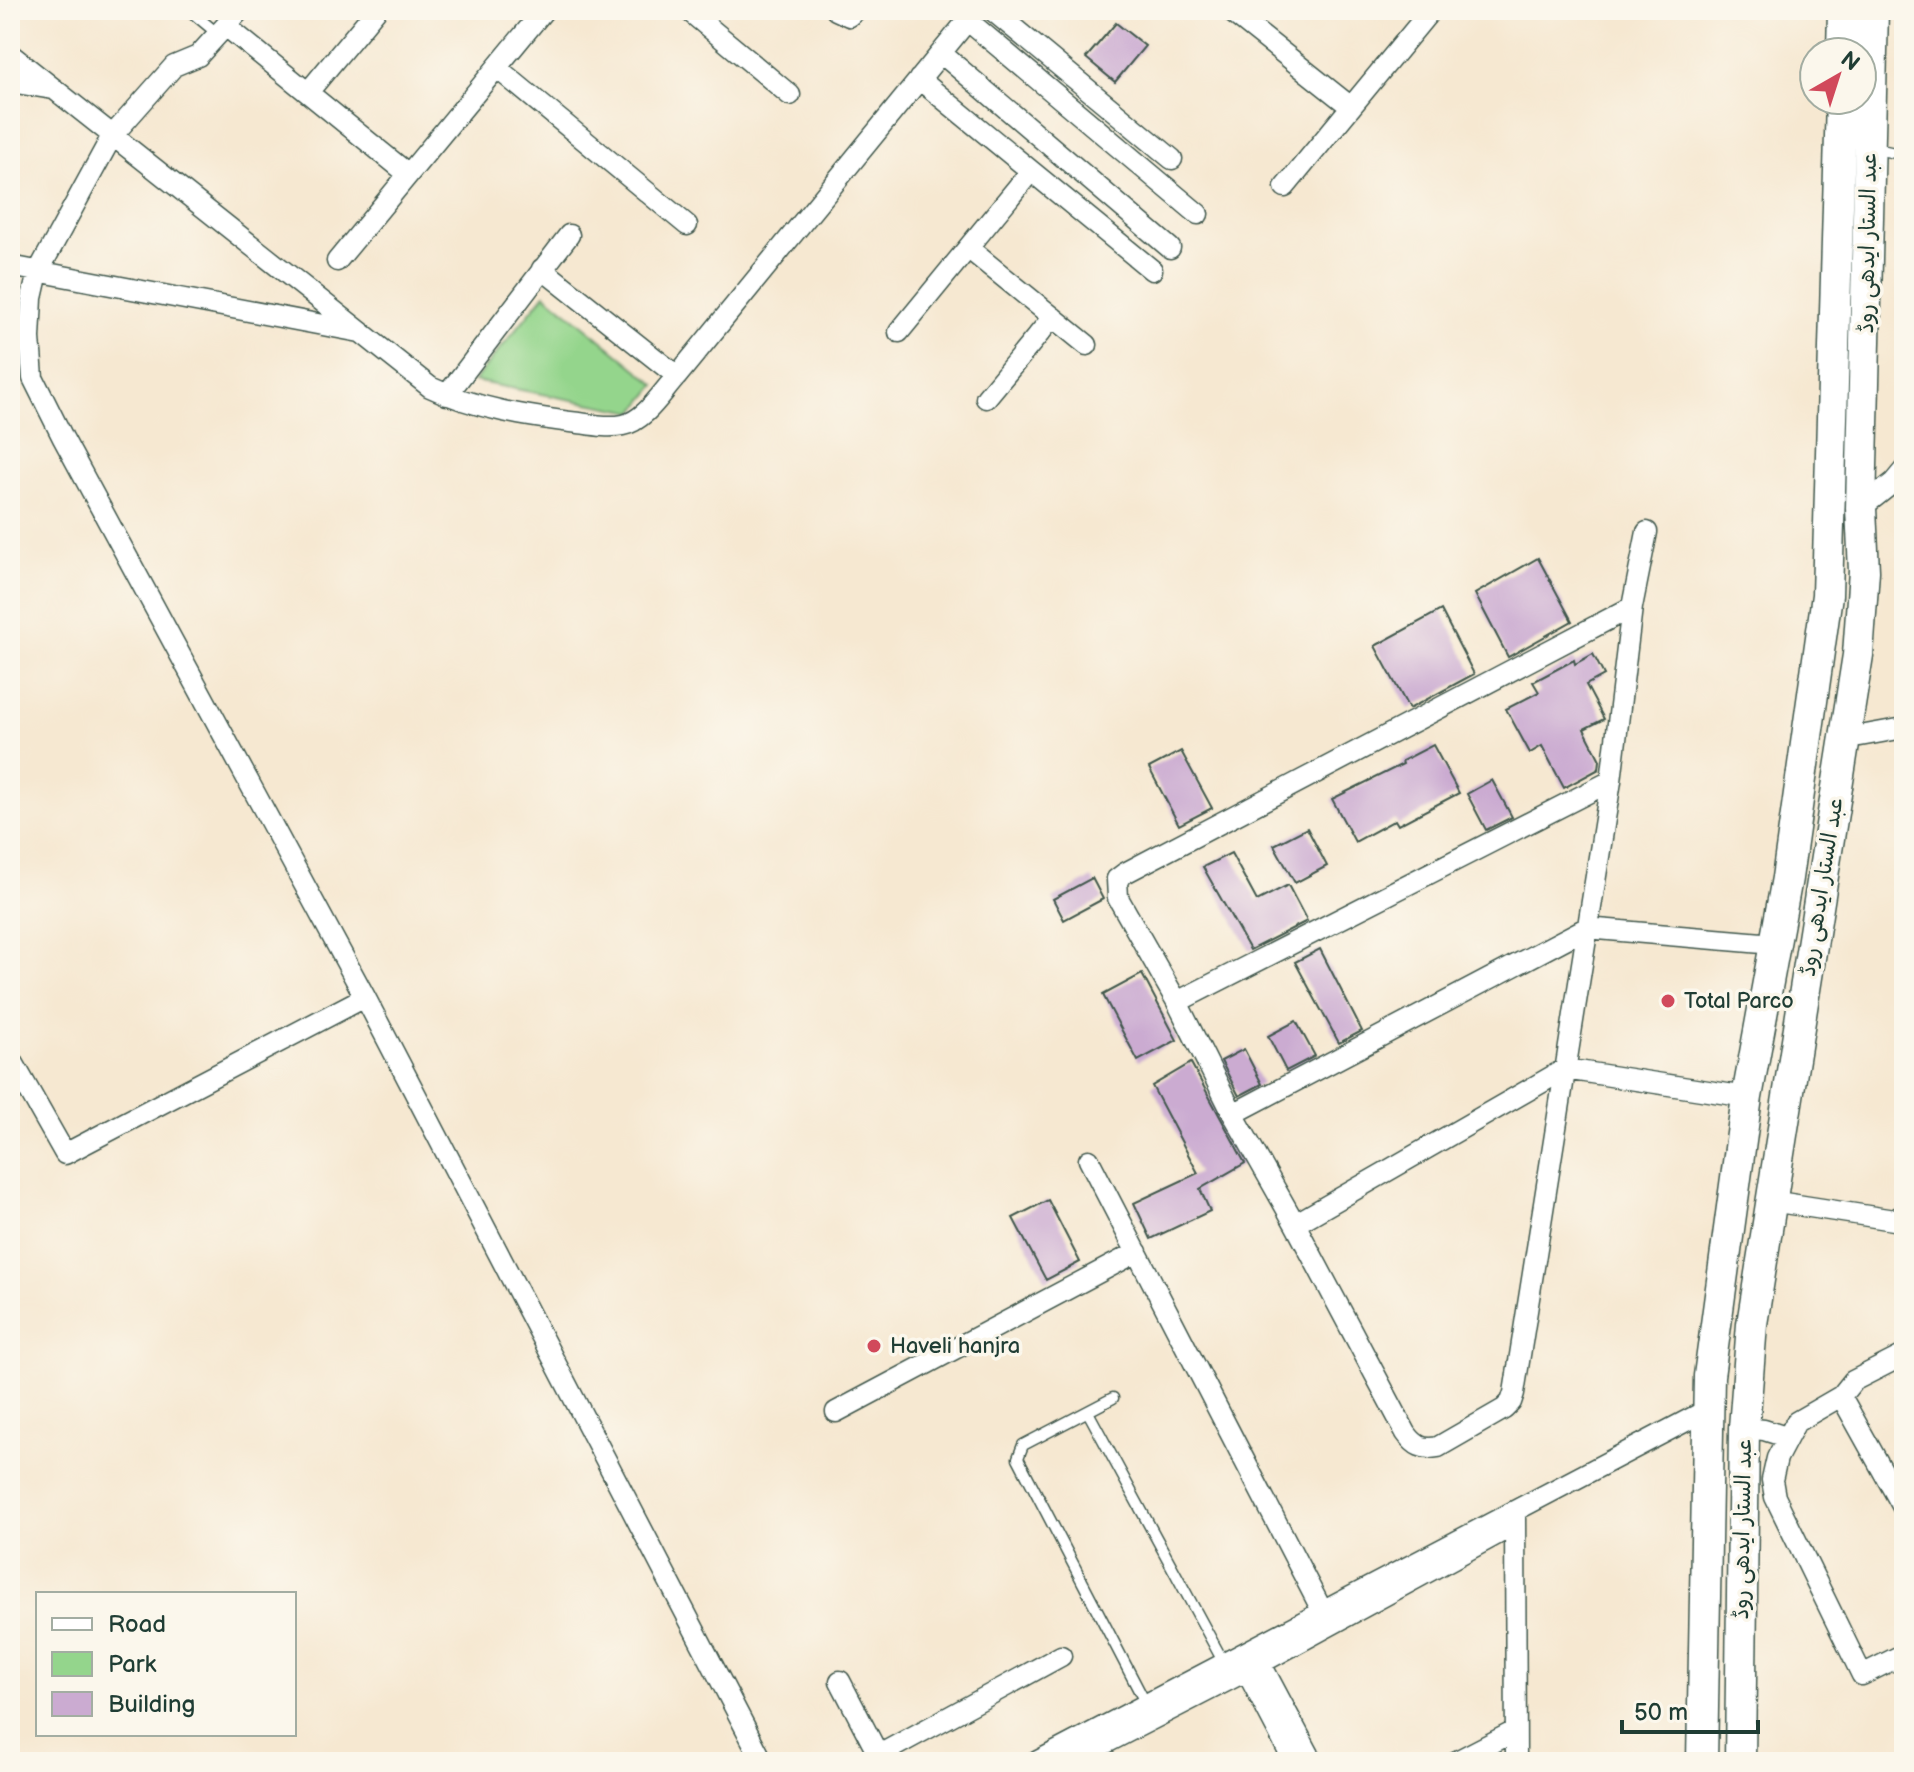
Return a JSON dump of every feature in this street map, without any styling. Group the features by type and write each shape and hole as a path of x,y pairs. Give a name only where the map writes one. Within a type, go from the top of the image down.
{"main road":[{"path":"1842,36 1843,10"},
{"name":"عبد الستار ایدھی روڈ","path":"1740,1762 1744,1428 1752,1324 1858,655 1864,571 1861,508 1873,10"},
{"name":"عبد الستار ایدھی روڈ","path":"1702,1762 1709,1376 1747,1097 1787,878 1823,630 1830,507 1841,116"},
{"path":"1830,507 1861,508"}],"street":[{"path":"240,10 198,56 174,66 112,136 38,272 32,298 30,338 33,378 365,997 763,1762"},
{"path":"309,91 376,10"},
{"path":"337,261 544,10"},
{"path":"688,10 790,95"},
{"path":"836,10 849,16 856,10"},
{"path":"992,10 1172,159"},
{"path":"1229,10 1351,107"},
{"path":"1285,187 1431,10"},
{"path":"10,54 430,387 447,395 522,416 603,426 624,425 639,418 677,376 972,15 1198,214"},
{"path":"223,31 309,91 408,174"},
{"path":"941,53 1170,248"},
{"path":"497,68 687,225"},
{"path":"919,79 1152,270"},
{"path":"10,82 53,89"},
{"path":"899,332 1031,171"},
{"path":"447,395 569,235"},
{"path":"968,248 1087,345"},
{"path":"10,266 364,333"},
{"path":"542,269 677,376"},
{"path":"986,398 1053,317"},
{"path":"1861,508 1904,470"},
{"path":"1632,607 1117,879 1118,898 1177,1002 1233,1114 1406,1433 1419,1447 1438,1447 1504,1409 1514,1393 1611,781 1632,607 1647,532"},
{"path":"1847,733 1860,736 1904,728"},
{"path":"1177,1002 1611,781"},
{"path":"1233,1114 1586,928 1774,944"},
{"path":"10,1057 65,1154 365,997"},
{"path":"1295,1224 1565,1069 1747,1097"},
{"path":"1089,1160 1327,1618"},
{"path":"1771,1201 1894,1220 1904,1214"},
{"path":"836,1412 1137,1252"},
{"path":"1904,1355 1853,1381 1841,1396 1796,1422 1777,1458 1772,1480 1775,1497 1862,1675 1904,1654"},
{"path":"1841,1396 1904,1509"},
{"path":"1036,1762 1146,1704 1327,1618 1515,1516 1707,1418"},
{"path":"1744,1428 1786,1437"},
{"path":"1515,1516 1516,1762"},
{"path":"840,1681 880,1759 1061,1656"},
{"path":"1078,1760 1244,1660"},
{"path":"1244,1660 1294,1762"},
{"path":"1244,1660 1313,1762"},
{"path":"1455,1762 1515,1731"}],"lane":[{"path":"189,10 223,31"},
{"path":"1871,147 1904,155"},
{"path":"1113,1398 1023,1445 1018,1458 1146,1704"},
{"path":"1088,1412 1244,1660"}],"green space":[{"path":"545,294 656,385 634,412 474,381"}],"building":[{"path":"1116,23 1145,46 1115,82 1086,58"},
{"path":"1538,558 1572,621 1508,657 1475,594"},
{"path":"1441,610 1474,674 1409,709 1375,646"},
{"path":"1593,654 1604,675 1586,685 1604,719 1584,729 1600,760 1599,769 1564,788 1542,746 1530,753 1506,709 1539,692 1533,682 1574,660 1575,664"},
{"path":"1433,745 1459,793 1398,825 1395,820 1355,842 1332,799 1403,764 1402,761"},
{"path":"1181,751 1212,808 1179,825 1149,768"},
{"path":"1492,780 1512,817 1486,830 1467,794"},
{"path":"1307,828 1327,866 1295,883 1274,845"},
{"path":"1231,853 1257,901 1288,885 1307,921 1250,950 1203,867"},
{"path":"1092,878 1103,899 1064,920 1053,899"},
{"path":"1320,949 1362,1031 1339,1043 1295,962"},
{"path":"1142,974 1177,1040 1138,1061 1103,995"},
{"path":"1296,1021 1315,1056 1286,1071 1268,1036"},
{"path":"1244,1049 1262,1084 1239,1096 1221,1061"},
{"path":"1191,1063 1245,1163 1200,1189 1210,1211 1151,1239 1134,1203 1198,1173 1152,1086"},
{"path":"1048,1200 1080,1262 1046,1280 1013,1218"}],"place":[{"name":"Total Parco","path":"1668,1001"},
{"name":"Haveli hanjra","path":"874,1346"}]}
